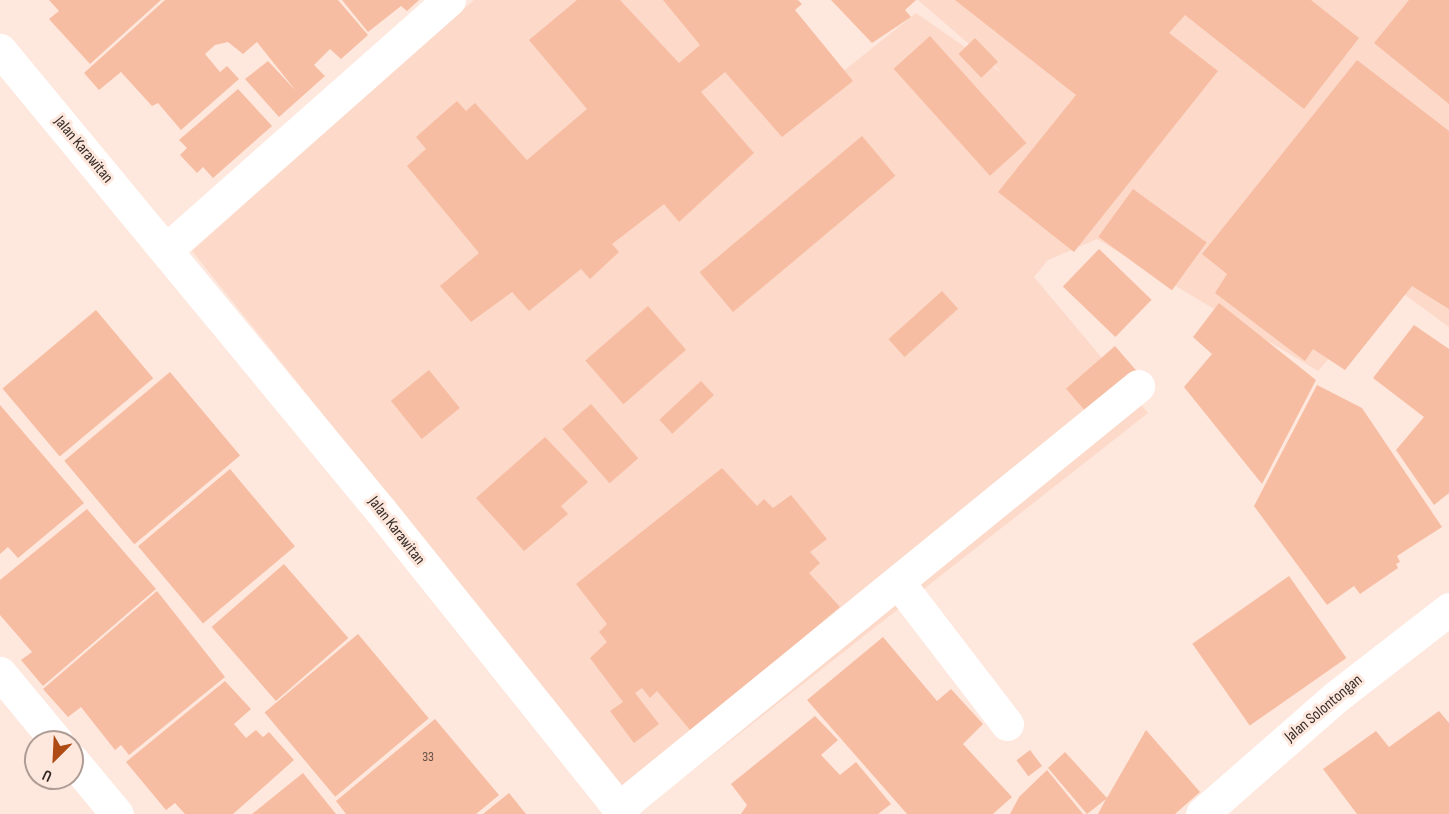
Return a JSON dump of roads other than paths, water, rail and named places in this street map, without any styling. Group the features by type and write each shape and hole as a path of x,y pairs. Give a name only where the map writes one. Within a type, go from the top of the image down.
{"street":[{"path":"166,250 448,0"},
{"name":"Jalan Karawitan","path":"0,50 166,250 622,811"},
{"path":"622,811 1138,386"},
{"path":"898,582 1007,724"},
{"name":"Jalan Solontongan","path":"1202,814 1337,696 1447,615"},
{"path":"6,693 45,730"},
{"path":"84,774 117,814"}]}
